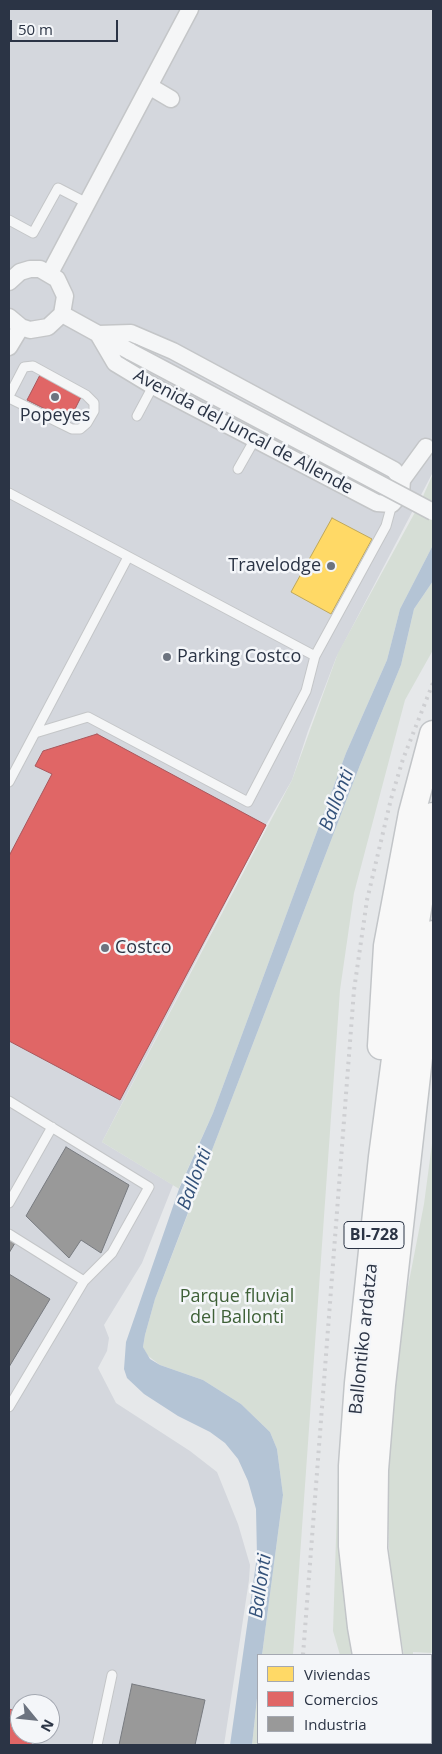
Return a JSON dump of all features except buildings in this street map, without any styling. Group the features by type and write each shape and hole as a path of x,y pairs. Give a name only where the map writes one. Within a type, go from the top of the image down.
{"main road":[{"name":"Ballontiko ardatza","path":"366,1654 360,1627 352,1546 352,1466 382,1157 376,1133 387,946 423,814 433,734"},
{"name":"Ballontiko ardatza","path":"389,1654 374,1549 375,1470 382,1385 433,934"},
{"path":"407,1174 427,1094 433,1055"}],"street":[{"path":"50,273 190,9"},
{"path":"149,86 171,99"},
{"path":"9,264 50,273 62,286 65,296 62,314 48,327 30,330 15,322 9,348"},
{"path":"9,282 20,272 30,269"},
{"name":"Avenida del Juncal de Allende","path":"62,314 433,512"},
{"name":"Avenida del Juncal de Allende","path":"98,334 131,332 173,351 394,470 402,480"},
{"name":"Avenida del Juncal de Allende","path":"98,334 115,363 153,386 377,503 392,504"},
{"path":"392,504 401,494 402,480 426,447"}],"lane":[{"path":"9,220 33,233 58,188 87,203"},
{"path":"33,366 86,395 94,403 94,412 87,423 80,429 72,429 9,397 24,367 33,366"},
{"path":"137,416 153,386"},
{"path":"238,469 255,439"},
{"path":"9,493 315,656"},
{"path":"35,732 88,717 248,802 306,691 315,656 386,526 392,504"},
{"path":"9,782 128,557"},
{"path":"9,1101 149,1187 112,1253 84,1281 9,1407"},
{"path":"9,1203 52,1128"},
{"path":"9,1234 84,1281"},
{"path":"97,1745 112,1675"}],"shaded area":[{"path":"9,9 433,9 433,472 336,658 308,731 292,780 266,825 102,1142 173,1185 142,1263 104,1325 109,1338 107,1351 98,1368 116,1403 190,1451 217,1472 238,1524 250,1565 224,1745 9,1745"}],"green space":[{"name":"Parque fluvial del Ballonti","path":"433,474 433,545 400,609 387,660 346,753 213,1113 179,1188 194,1197 360,765 401,665 414,609 433,581 433,650 405,700 354,893 340,990 293,1654 262,1654 283,1495 277,1449 270,1432 241,1404 203,1380 160,1365 147,1355 143,1347 155,1299 194,1198 102,1142 292,780 338,653 419,505"},
{"path":"433,1136 433,1653 413,1652 413,1654 404,1654 390,1573 384,1411 424,1204"},
{"path":"338,1477 341,1553 355,1654 340,1654 333,1631"},
{"path":"257,1698 257,1744 286,1745 252,1745"}],"water":[{"name":"Ballonti","path":"433,545 433,581 414,609 401,665 360,765 155,1299 143,1347 150,1359 160,1365 203,1380 241,1404 270,1432 277,1449 283,1495 262,1654 257,1654 257,1698 252,1745 230,1745 257,1556 256,1509 248,1481 238,1459 225,1443 210,1432 178,1416 144,1394 127,1378 124,1369 126,1342 179,1189 213,1113 346,753 387,660 400,609"}],"railway":[{"path":"303,1654 354,990 367,900 391,799 403,759 433,683"}],"place":[{"name":"Popeyes","path":"55,397"},
{"name":"Travelodge","path":"331,566"},
{"name":"Parking Costco","path":"167,657"},
{"name":"Costco","path":"105,948"}]}
